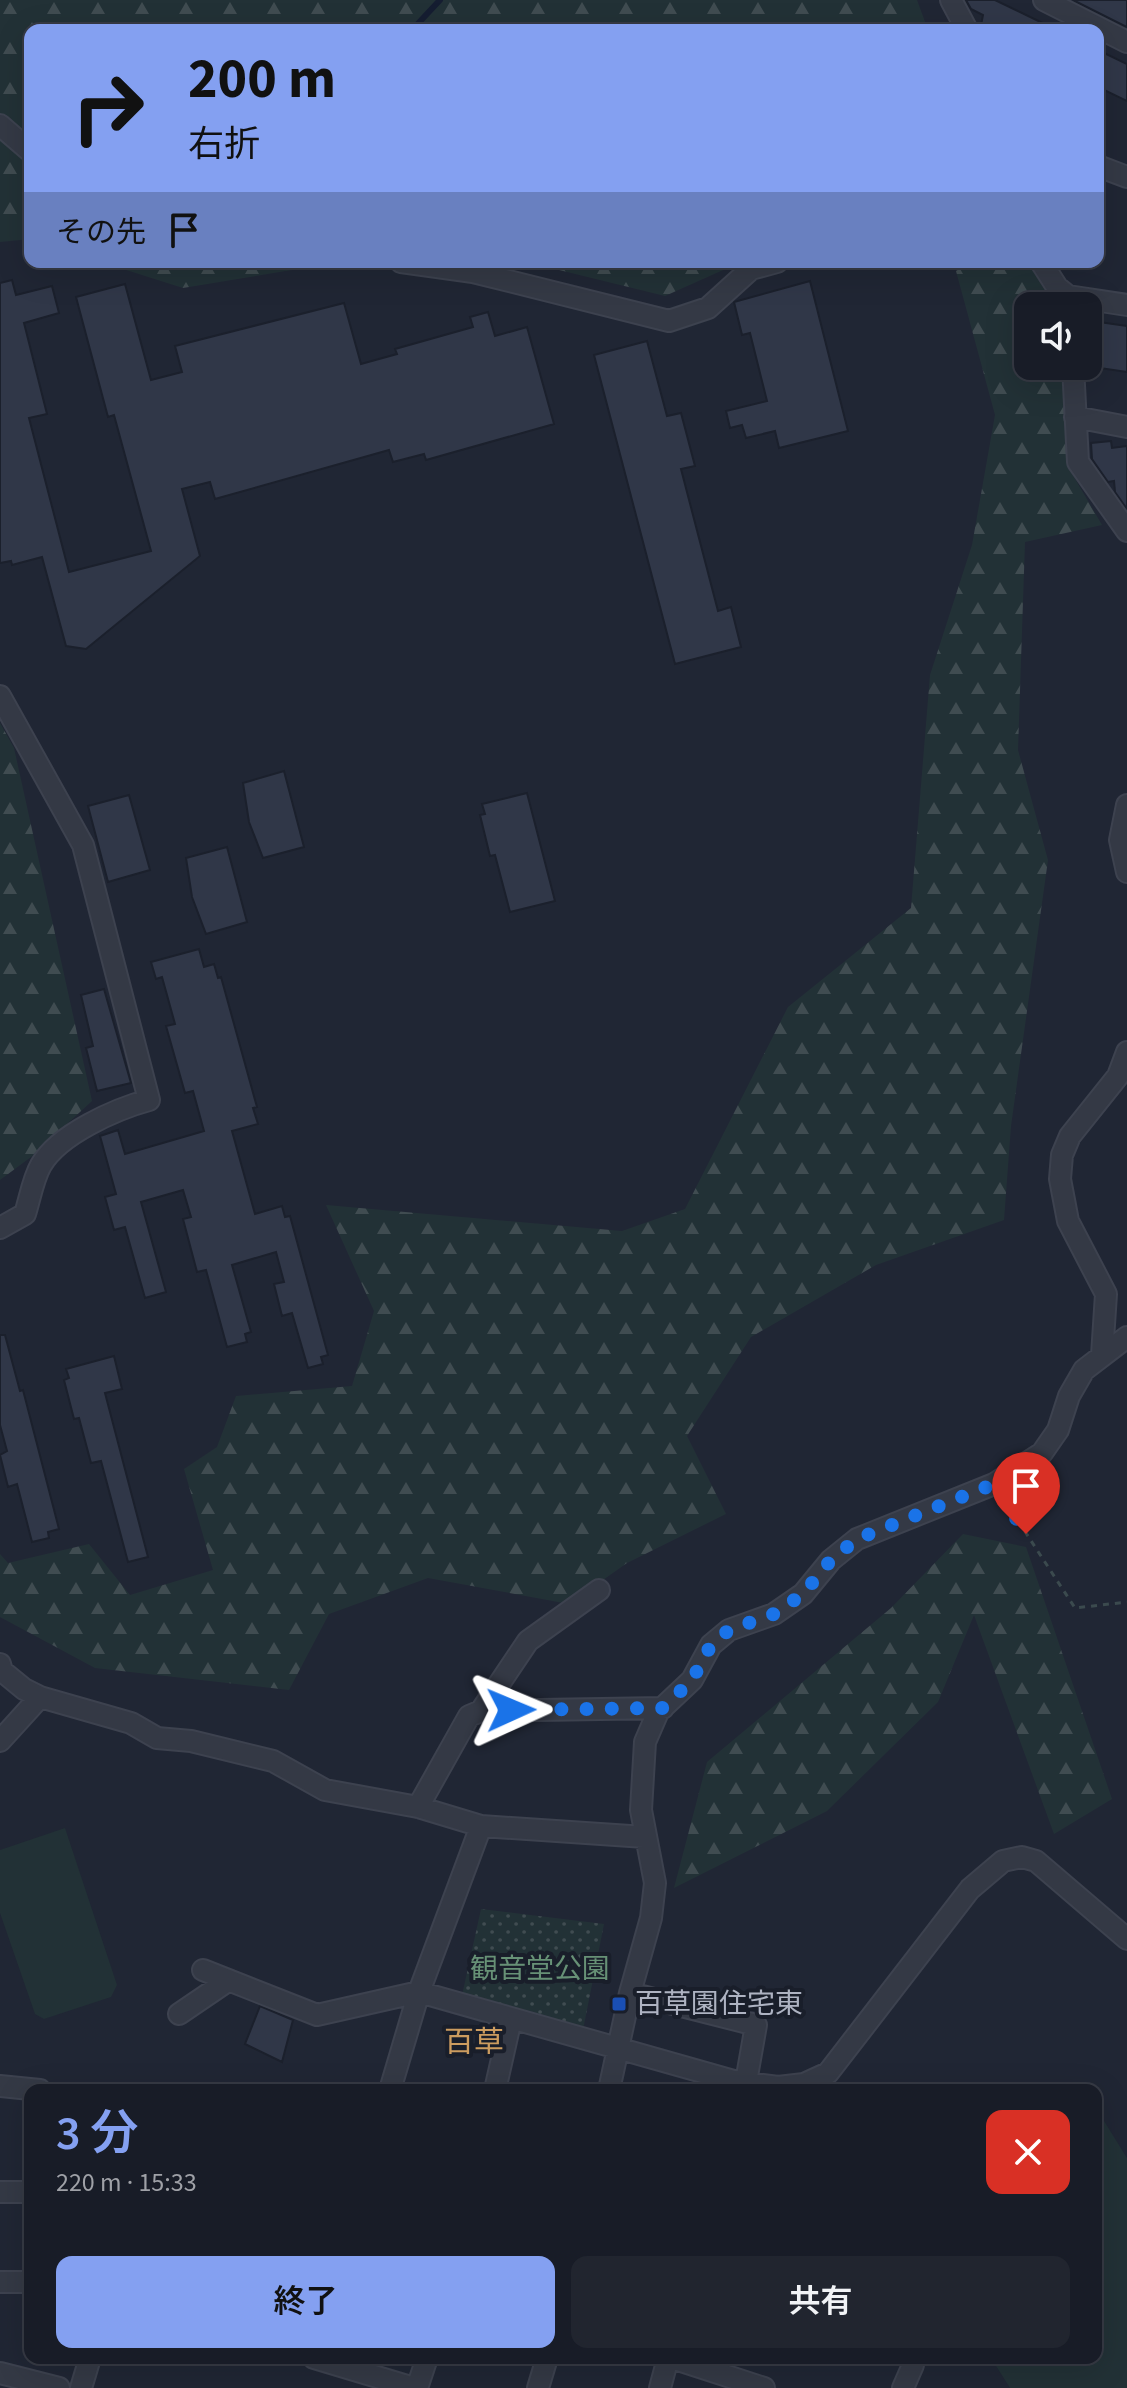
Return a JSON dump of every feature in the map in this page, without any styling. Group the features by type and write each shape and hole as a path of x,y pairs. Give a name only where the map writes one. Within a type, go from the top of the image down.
{"street":[{"path":"951,0 964,24"},
{"path":"1044,0 1091,24"},
{"path":"1104,30 1127,42"},
{"path":"0,125 24,146"},
{"path":"1104,168 1127,177"},
{"path":"444,268 473,272 669,321 708,308 755,268"},
{"path":"1045,268 1061,292"},
{"path":"1102,303 1127,305"},
{"path":"1074,380 1078,462 1127,531"},
{"path":"1075,417 1127,427"},
{"path":"0,696 83,845 149,1100 118,1108 78,1130 42,1163 25,1214 0,1228"},
{"path":"1127,805 1120,840 1127,872"},
{"path":"1102,1355 1106,1294 1068,1221 1060,1179 1062,1155 1070,1136 1118,1076 1127,1052"},
{"path":"610,2084 630,1993 651,1918 655,1883 641,1810 645,1742 663,1708 692,1680 711,1645 729,1630 774,1614 803,1594 831,1560 857,1539 994,1484 1042,1453 1058,1430 1069,1396 1084,1370 1127,1337"},
{"path":"481,1711 528,1641 599,1590"},
{"path":"0,1664 2,1671 24,1689 40,1697 131,1723 157,1738 191,1741 273,1761 325,1790 418,1807 481,1826 645,1837"},
{"path":"0,1741 40,1697"},
{"path":"418,1807 469,1716 481,1711 663,1708"},
{"path":"392,2084 419,1992 481,1826"},
{"path":"804,2084 828,2073 970,1889 1003,1861 1022,1857 1036,1861 1127,1939"},
{"path":"203,1970 317,2015 419,1992 737,2084 756,2025 630,1993"},
{"path":"179,2014 229,1980"},
{"path":"496,2084 511,2019"},
{"path":"0,2086 24,2088"},
{"path":"0,2192 24,2192"},
{"path":"0,2282 24,2282"},
{"path":"81,2388 88,2364"},
{"path":"334,2364 415,2388 425,2364"},
{"path":"538,2388 545,2364"},
{"path":"660,2388 668,2364"},
{"path":"689,2364 764,2388"},
{"path":"903,2388 913,2364"},
{"path":"0,2373 59,2388"}],"path":[{"path":"994,1484 1075,1608 1127,1602"}],"green space":[{"path":"0,0 917,0 926,24 24,24 24,240 0,242"},
{"path":"120,268 304,268 183,288"},
{"path":"555,268 728,268 665,296"},
{"path":"961,268 1032,268 1046,292 1014,292 1014,380 1064,380 1071,472 1102,525 1025,542 1018,750 1048,860 1011,1126 1004,1220 876,1265 751,1337 687,1436 726,1514 627,1563 569,1604 428,1578 329,1614 289,1690 95,1668 0,1617 0,1554 8,1563 89,1544 130,1595 213,1570 184,1469 217,1447 236,1396 352,1386 374,1311 326,1205 622,1231 685,1209 788,1007 911,908 930,675 972,545 995,415 956,271"},
{"path":"0,723 14,748 92,1101 31,1157 0,1180"},
{"path":"963,1534 1026,1547 1112,1799 1054,1834 974,1615 938,1702 827,1811 674,1888 707,1762 891,1608"},
{"path":"65,1828 117,1985 111,1997 44,2019 35,2014 0,1913 0,1850"},
{"name":"観音堂公園","path":"481,1909 604,1924 582,2035 461,2000"},
{"path":"1102,2118 1127,2158 1127,2388 1010,2388 995,2364 1102,2364"}],"building":[{"path":"966,0 995,0 1045,24 981,24 983,15 971,9"},
{"path":"1073,0 1127,0 1127,27"},
{"path":"1104,53 1127,64 1127,101 1104,90"},
{"path":"12,280 16,295 52,286 59,313 24,323 47,414 29,418 69,572 151,551 114,415 108,417 76,297 125,284 151,380 182,372 175,346 344,303 361,364 397,354 395,349 473,327 470,317 488,312 495,336 527,327 554,424 426,460 424,454 393,462 389,450 215,499 210,482 182,489 200,556 86,649 66,646 42,557 12,565 11,561 0,563 0,283"},
{"path":"810,281 848,431 779,448 775,431 746,438 742,425 730,428 726,411 767,401 750,333 742,335 734,302"},
{"path":"1102,322 1127,326 1127,372 1102,368"},
{"path":"647,341 667,416 681,413 695,466 681,469 718,611 731,607 741,647 675,664 594,355"},
{"path":"1111,441 1112,448 1127,446 1127,509 1115,492 1114,481 1108,482 1092,459 1091,443"},
{"path":"284,771 304,847 263,858 249,822 243,783"},
{"path":"527,793 555,901 510,912 495,855 490,856 480,815 485,814 482,804"},
{"path":"129,795 150,870 108,882 88,806"},
{"path":"227,847 247,922 206,934 192,897 186,858"},
{"path":"199,949 204,967 214,964 218,978 221,977 257,1107 253,1108 258,1124 232,1131 255,1214 282,1206 285,1217 290,1216 328,1355 321,1357 323,1364 308,1368 292,1313 282,1316 274,1284 284,1282 276,1252 232,1265 251,1332 245,1334 247,1342 227,1347 206,1270 197,1272 183,1219 191,1217 183,1190 141,1202 166,1292 145,1298 125,1227 114,1230 105,1197 116,1194 100,1136 118,1130 125,1154 204,1131 193,1091 185,1093 166,1026 175,1024 162,977 156,979 151,962"},
{"path":"104,989 131,1083 97,1091 86,1048 93,1046 81,995"},
{"path":"0,1335 5,1335 20,1391 23,1390 59,1529 48,1532 49,1538 32,1542 17,1484 8,1487 0,1455 7,1451 0,1425"},
{"path":"114,1356 122,1389 105,1393 148,1557 128,1562 101,1461 91,1463 79,1418 74,1419 64,1380 69,1378 66,1369"},
{"path":"260,2006 293,2020 282,2062 245,2044"}],"waterway":[{"path":"418,24 440,0"}],"place":[{"name":"百草園住宅東","path":"619,2004"}],"district":[{"name":"百草","path":"474,2042"}],"route":[{"path":"511,1710 663,1708 692,1680 711,1645 729,1630 774,1614 803,1594 831,1560 857,1539 994,1484 1026,1534"}]}
